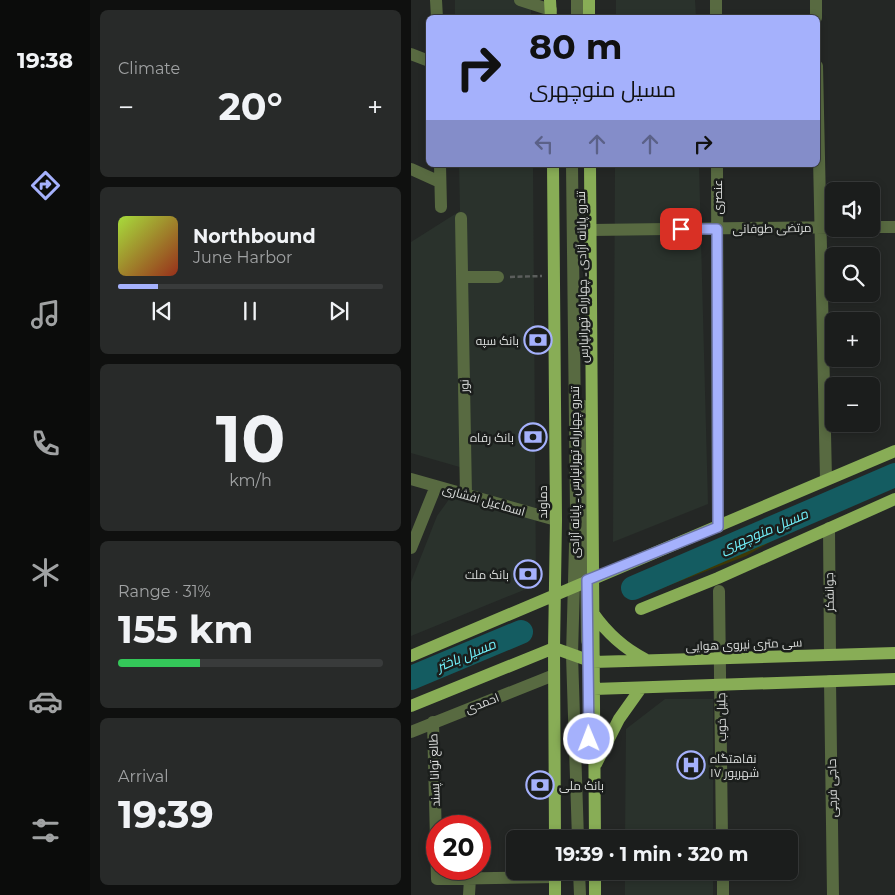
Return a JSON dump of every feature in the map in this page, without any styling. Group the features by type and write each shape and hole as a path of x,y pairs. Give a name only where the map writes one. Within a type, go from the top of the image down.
{"main road":[{"path":"589,0 589,15"},
{"name":"دماوند","path":"553,167 556,520 554,648 555,830"},
{"path":"590,167 590,579 593,613 590,661 594,690 595,830"},
{"path":"411,656 573,586 718,527 825,479 895,451"},
{"path":"641,609 718,578 895,499"},
{"path":"593,613 605,630 617,641 648,661"},
{"path":"411,706 554,648"},
{"name":"سی متری نیروی هوایی","path":"554,648 590,661 648,661 895,653"},
{"path":"594,690 895,679"},
{"path":"594,768 619,719 641,688"},
{"path":"555,880 555,895"},
{"path":"595,880 595,895"}],"street":[{"path":"436,0 437,15"},
{"path":"520,0 551,9"},
{"path":"569,0 570,15"},
{"path":"577,0 577,15"},
{"path":"716,0 716,15"},
{"path":"816,0 816,15"},
{"path":"411,54 426,60"},
{"path":"820,114 825,195"},
{"path":"440,167 441,207"},
{"name":"تندرو چهارراه تهرانپارس ـ پایانه آزادی","path":"572,167 577,509 572,655 578,830"},
{"name":"تندرو پایانه آزادی ـ چهارراه تهرانپارس","path":"580,167 590,579 589,830"},
{"name":"عنصری","path":"717,167 718,527"},
{"path":"411,169 440,182"},
{"name":"نور","path":"461,218 466,495"},
{"path":"880,227 895,226"},
{"name":"مرتضی طوفانی","path":"591,230 825,227"},
{"path":"825,479 827,237"},
{"path":"462,278 498,277"},
{"name":"اسماعیل افشاری","path":"411,479 556,520"},
{"path":"411,548 436,486"},
{"name":"جوانفکر","path":"829,528 830,655"},
{"name":"جلیل خوب","path":"719,592 722,830"},
{"name":"احمدی","path":"411,732 554,675"},
{"name":"حاجی فرجی","path":"830,681 833,895"},
{"name":"طالع توانا پسند","path":"433,722 435,815"},
{"name":"طالع توانا پسند","path":"491,877 506,876"},
{"path":"469,895 470,880"},
{"path":"579,880 580,895"},
{"path":"589,880 589,895"},
{"path":"723,880 723,895"}],"path":[{"path":"498,277 554,276"}],"shaded area":[{"path":"455,0 531,0 531,15 455,15"},
{"path":"616,0 695,0 696,15 616,15"},
{"path":"459,167 533,167 536,585 411,636 411,582 437,516 470,470 411,453 411,242 460,211"},
{"path":"615,167 699,167 708,504 613,542"},
{"path":"782,513 789,531 746,556 633,599 629,578"},
{"path":"665,699 713,699 713,830 625,830 626,729"},
{"path":"625,880 713,880 713,895 625,895"}],"waterway":[{"name":"مسیل منوچهری","path":"633,588 895,475"},
{"name":"مسیل باختر","path":"411,678 521,632"}],"place":[{"name":"بانک سپه","path":"538,340"},
{"name":"بانک رفاه","path":"533,437"},
{"name":"بانک ملت","path":"528,574"},
{"name":"نقاهتگاه ۱۷ شهریور","path":"691,765"},
{"name":"بانک ملی","path":"540,785"}],"route":[{"path":"589,739 587,580 718,527 717,229 681,229"}]}
